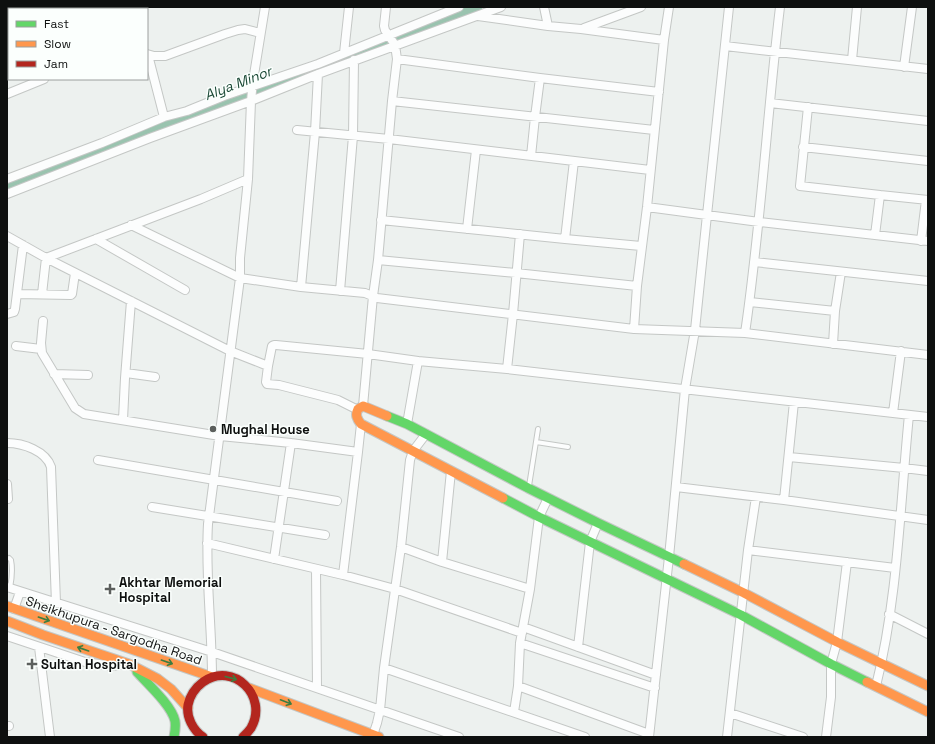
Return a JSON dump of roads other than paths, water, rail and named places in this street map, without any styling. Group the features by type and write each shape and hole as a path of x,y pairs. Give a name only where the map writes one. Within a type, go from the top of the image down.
{"main road":[{"path":"928,686 837,642 744,593 528,488 407,424 360,408 357,419 361,424 539,517 741,615 831,664 928,712"},
{"name":"Sheikhupura - Sargodha Road","path":"11,608 212,677 232,677 244,683 249,688 376,736"},
{"name":"Sheikhupura - Sargodha Road","path":"7,621 43,635 129,664 158,678 172,688 188,708"},
{"path":"129,664 157,694 170,711 175,720 176,730 174,737"},
{"path":"203,737 192,730 188,708 189,701 195,689 200,684 212,677"},
{"path":"244,737 255,719 257,708 249,688"}],"street":[{"path":"212,677 207,543 209,516 240,278 240,258 248,179 252,87 265,7"},
{"path":"344,53 349,7"},
{"path":"386,7 384,30 395,45 397,59 380,220 378,260 368,354 360,408 338,400 279,385 268,384 266,382 268,366 272,346 275,344 368,354 418,361 507,369 928,417"},
{"path":"7,179 102,143 164,117 187,111 224,96 318,64 459,7"},
{"path":"7,194 354,60 500,7"},
{"path":"544,7 548,26"},
{"path":"581,29 641,7"},
{"path":"634,328 636,286 647,207 658,92 669,7"},
{"path":"518,686 649,736 686,389 695,330 730,7"},
{"path":"745,333 759,222 780,7"},
{"path":"852,60 857,7"},
{"path":"904,67 912,7"},
{"path":"477,16 664,40"},
{"path":"148,55 164,56 238,30 246,29 260,33"},
{"path":"725,46 928,69"},
{"path":"148,59 164,117"},
{"path":"397,59 658,92"},
{"path":"340,291 353,136 354,60"},
{"path":"301,287 315,132 318,74"},
{"path":"531,156 540,78"},
{"path":"7,94 42,80"},
{"path":"392,101 654,130"},
{"path":"770,103 928,121"},
{"path":"647,207 759,222 925,241 927,200 800,186 808,107"},
{"path":"297,130 389,139 650,170"},
{"path":"803,147 928,161"},
{"path":"467,229 476,150"},
{"path":"565,239 574,161"},
{"path":"46,258 201,199 248,179"},
{"path":"875,235 880,195"},
{"path":"380,220 641,246"},
{"path":"131,225 240,278 301,287 365,293 377,298 634,328 745,333 928,355"},
{"path":"507,369 520,234"},
{"path":"7,236 46,258 131,301 230,350 268,366"},
{"path":"96,239 185,290"},
{"path":"7,314 14,312 23,245"},
{"path":"42,294 46,258"},
{"path":"378,260 636,286"},
{"path":"754,262 928,281"},
{"path":"833,344 835,311 841,272"},
{"path":"17,294 71,295 73,293 75,273"},
{"path":"123,420 131,301"},
{"path":"750,302 835,311"},
{"path":"43,321 42,353 75,408 84,414 220,436 291,443 358,452"},
{"path":"16,346 41,349"},
{"path":"893,413 901,351"},
{"path":"407,424 418,361"},
{"path":"126,372 155,377"},
{"path":"54,374 88,375"},
{"path":"784,500 794,402"},
{"path":"876,686 881,664 895,568 909,415"},
{"path":"343,575 361,424"},
{"path":"376,736 401,547 410,460 413,451 426,434"},
{"path":"7,443 18,443 24,445 41,454 50,462 56,603"},
{"path":"274,559 291,443"},
{"path":"788,456 928,471"},
{"path":"98,460 337,501"},
{"path":"442,562 451,471"},
{"path":"7,484 8,499"},
{"path":"676,487 756,496 928,520"},
{"path":"727,737 748,550 756,496"},
{"path":"514,712 518,686 520,643 530,589 539,517 548,498"},
{"path":"152,507 325,535"},
{"path":"578,647 590,542 598,523"},
{"path":"207,543 343,575 395,589 578,647 656,675"},
{"path":"401,547 442,562 530,589"},
{"path":"748,550 895,568"},
{"path":"826,737 830,697 831,664 837,642 848,562"},
{"path":"316,569 317,688"},
{"path":"8,588 212,652 458,737"},
{"path":"11,608 20,592"},
{"path":"889,614 928,634"},
{"path":"7,636 85,662 113,666 129,664"},
{"path":"520,643 655,688"},
{"path":"39,647 50,737"},
{"path":"384,668 585,737"},
{"path":"730,713 803,737"}],"lane":[{"path":"528,488 538,429"},
{"path":"536,442 568,447"},
{"path":"8,588 12,578 11,560 9,558"}],"waterway":[{"name":"Alya Minor","path":"335,61 478,7"},
{"name":"Alya Minor","path":"7,185 310,70"}],"place":[{"name":"Mughal House","path":"213,429"},
{"name":"Akhtar Memorial Hospital","path":"110,589"},
{"name":"Sultan Hospital","path":"32,664"}]}
